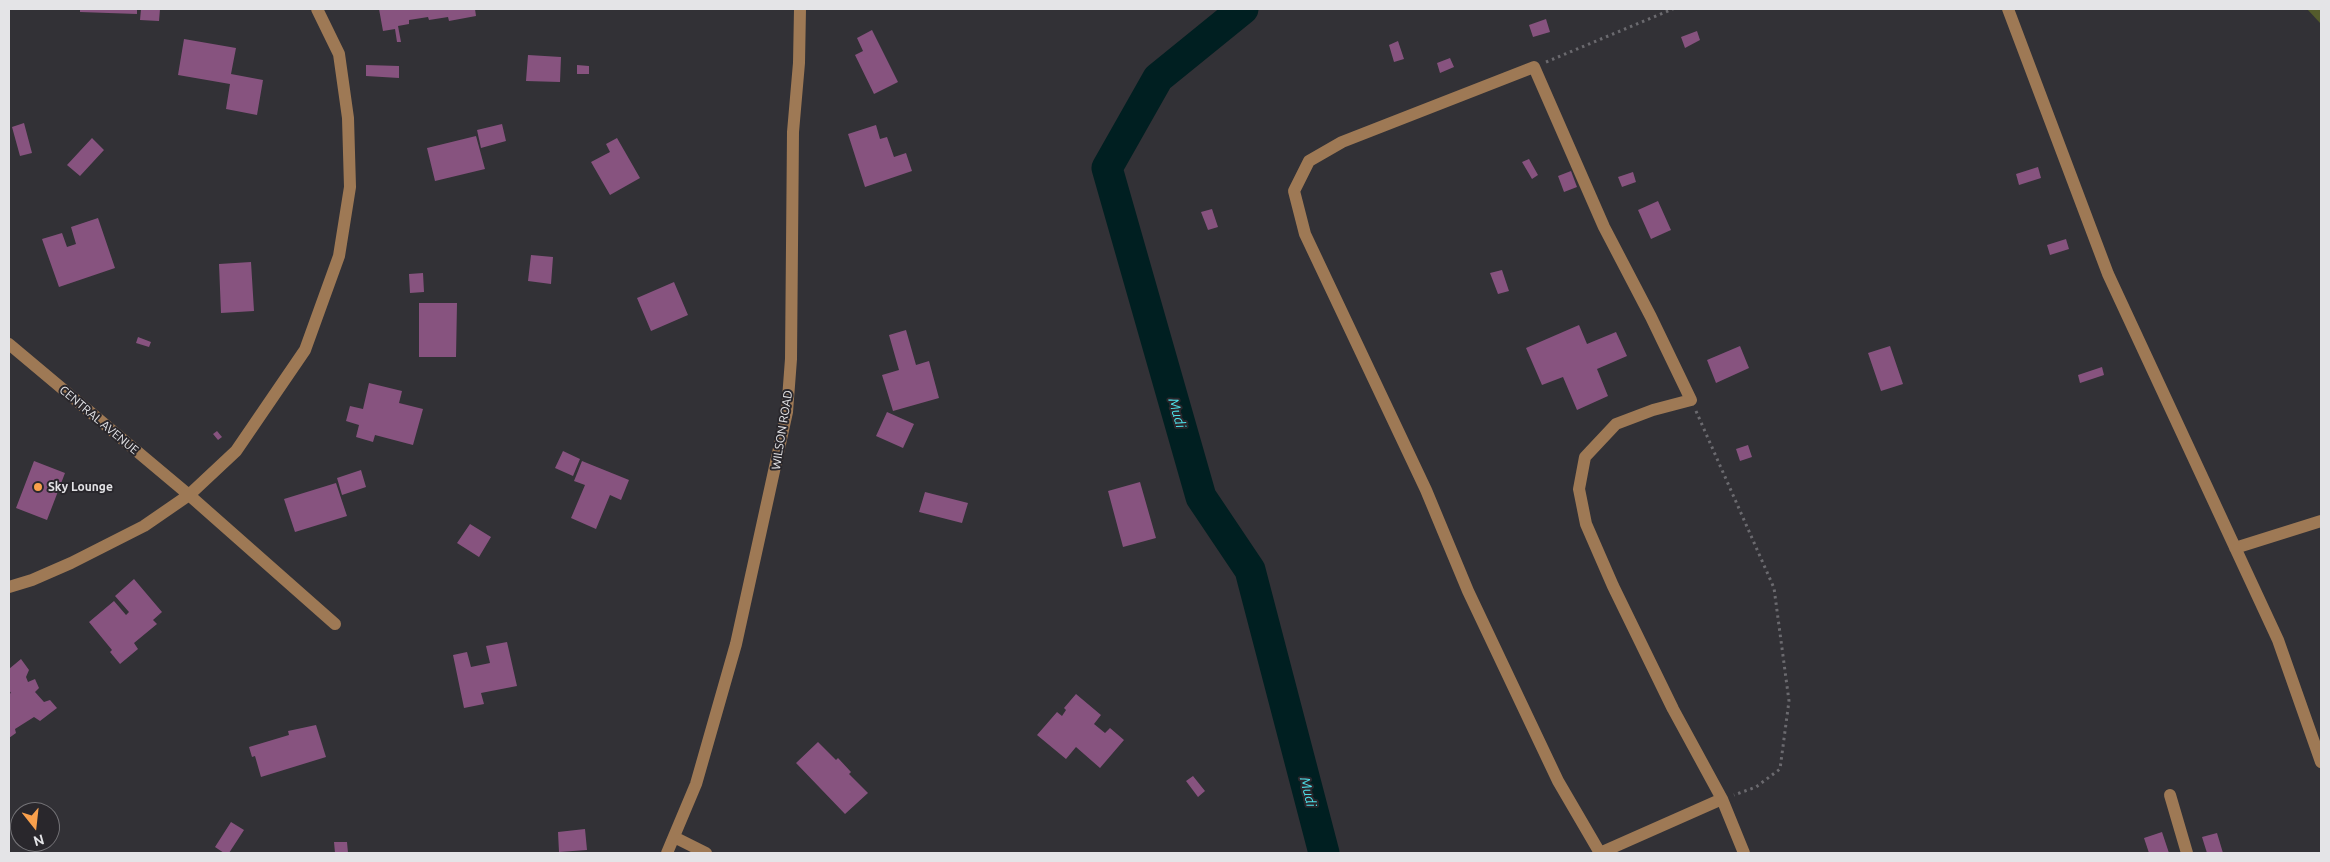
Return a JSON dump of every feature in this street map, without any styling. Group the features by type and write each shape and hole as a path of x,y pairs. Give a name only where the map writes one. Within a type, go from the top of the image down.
{"street":[{"path":"9,587 32,580 71,563 144,526 189,495 236,451 305,350 339,256 350,187 348,118 339,54 317,9"},
{"name":"WILSON ROAD","path":"667,853 696,784 736,644 787,412 791,359 793,132 800,63 800,9"},
{"path":"2008,9 2108,274 2278,640 2321,762"},
{"path":"1722,799 1600,853 1558,781 1468,591 1426,490 1304,234 1294,191 1309,161 1342,142 1534,68 1604,227 1651,317 1691,400 1653,410 1616,424 1585,457 1579,489 1586,524 1673,710 1722,799 1744,853"},
{"name":"CENTRAL AVENUE","path":"9,344 189,495 335,624"},
{"path":"2235,548 2321,521"},
{"path":"2170,795 2187,853"},
{"path":"674,837 706,853"}],"path":[{"path":"1534,68 1673,9"},
{"path":"1691,400 1722,465 1774,588 1789,701 1780,769 1756,787 1722,799"}],"green space":[{"path":"2307,9 2321,9 2321,24"}],"building":[{"path":"80,9 137,9 137,14 80,12"},
{"path":"141,9 160,9 159,21 140,20"},
{"path":"379,9 475,9 476,16 449,21 448,17 429,20 428,17 409,20 409,24 398,26 401,42 397,42 395,29 383,31"},
{"path":"1546,19 1550,32 1533,37 1529,25"},
{"path":"872,30 898,82 874,94 855,55 863,51 857,38"},
{"path":"1697,31 1700,40 1685,48 1681,37"},
{"path":"184,39 236,48 231,74 263,80 257,115 226,109 230,84 178,75"},
{"path":"1398,41 1404,59 1394,62 1389,45"},
{"path":"528,55 561,57 560,82 526,81"},
{"path":"1450,58 1454,67 1440,73 1437,63"},
{"path":"366,65 399,66 399,78 366,76"},
{"path":"577,65 589,66 589,74 577,74"},
{"path":"24,123 32,153 20,156 12,127"},
{"path":"502,124 506,141 481,148 477,130"},
{"path":"876,125 880,139 887,137 894,157 906,153 912,171 865,187 848,134"},
{"path":"476,136 485,169 435,181 427,148"},
{"path":"92,138 104,150 80,176 67,165"},
{"path":"617,138 640,178 610,195 591,162 610,152 606,144"},
{"path":"1529,159 1538,175 1532,179 1522,162"},
{"path":"2038,167 2041,178 2019,185 2016,174"},
{"path":"1571,171 1577,187 1564,192 1558,176"},
{"path":"1633,172 1636,182 1622,187 1618,177"},
{"path":"1658,201 1671,230 1651,239 1638,210"},
{"path":"1212,209 1218,227 1208,230 1201,212"},
{"path":"98,218 115,268 59,287 42,239 62,233 67,247 76,244 71,227"},
{"path":"2066,239 2069,249 2050,255 2047,245"},
{"path":"531,255 553,257 551,284 528,281"},
{"path":"251,262 254,311 221,313 219,264"},
{"path":"1502,270 1509,291 1498,294 1490,273"},
{"path":"423,273 424,292 410,293 409,274"},
{"path":"674,282 688,315 651,331 637,298"},
{"path":"419,303 457,303 456,357 419,357"},
{"path":"1579,325 1587,344 1616,332 1627,356 1597,369 1608,396 1577,410 1563,377 1542,385 1526,348"},
{"path":"906,330 916,365 929,361 939,398 893,411 882,375 899,370 889,335"},
{"path":"138,337 151,342 149,347 136,343"},
{"path":"1740,346 1749,368 1716,383 1707,360"},
{"path":"1890,346 1903,384 1881,391 1868,353"},
{"path":"2102,367 2104,375 2080,383 2078,375"},
{"path":"369,383 402,391 399,403 423,409 413,445 375,435 373,442 356,437 359,425 346,421 350,406 363,409"},
{"path":"887,412 914,424 903,448 876,436"},
{"path":"217,431 222,437 218,440 213,434"},
{"path":"1748,445 1752,457 1740,461 1736,449"},
{"path":"563,451 580,459 573,476 555,468"},
{"path":"34,461 65,473 47,520 16,508"},
{"path":"582,461 629,480 621,500 610,495 596,529 571,518 585,485 574,481"},
{"path":"361,470 366,487 342,495 337,478"},
{"path":"1140,482 1156,538 1123,547 1108,491"},
{"path":"336,483 347,516 295,532 284,499"},
{"path":"925,492 968,503 962,523 919,512"},
{"path":"470,524 491,537 479,557 457,543"},
{"path":"134,579 162,612 153,620 157,624 134,643 138,649 120,664 110,652 112,650 89,622 114,601 126,615 129,612 115,596"},
{"path":"507,642 517,686 481,693 484,704 464,708 453,655 467,652 471,667 490,663 486,646"},
{"path":"21,659 29,670 26,677 28,682 35,679 39,688 35,692 44,702 50,700 57,708 40,721 34,717 15,729 16,733 9,738 9,694 11,693 9,690 9,669"},
{"path":"1076,694 1101,715 1094,724 1105,733 1110,728 1124,740 1100,768 1076,747 1066,759 1037,735 1057,712 1062,716 1066,710 1064,708"},
{"path":"316,725 326,757 261,777 255,756 252,757 249,747 289,735 288,731"},
{"path":"818,742 836,760 838,758 851,772 849,774 868,793 845,814 796,763"},
{"path":"1193,776 1205,791 1198,797 1186,781"},
{"path":"231,822 244,830 229,853 224,853 215,847"},
{"path":"585,829 587,850 559,852 558,832"},
{"path":"2162,832 2169,853 2149,853 2144,838"},
{"path":"2217,833 2223,853 2207,853 2202,837"},
{"path":"334,842 347,842 348,853 335,853"}],"waterway":[{"name":"Mudi","path":"1243,9 1158,78 1107,168 1201,497 1250,570 1324,853"}],"place":[{"name":"Sky Lounge","path":"38,487"}]}
